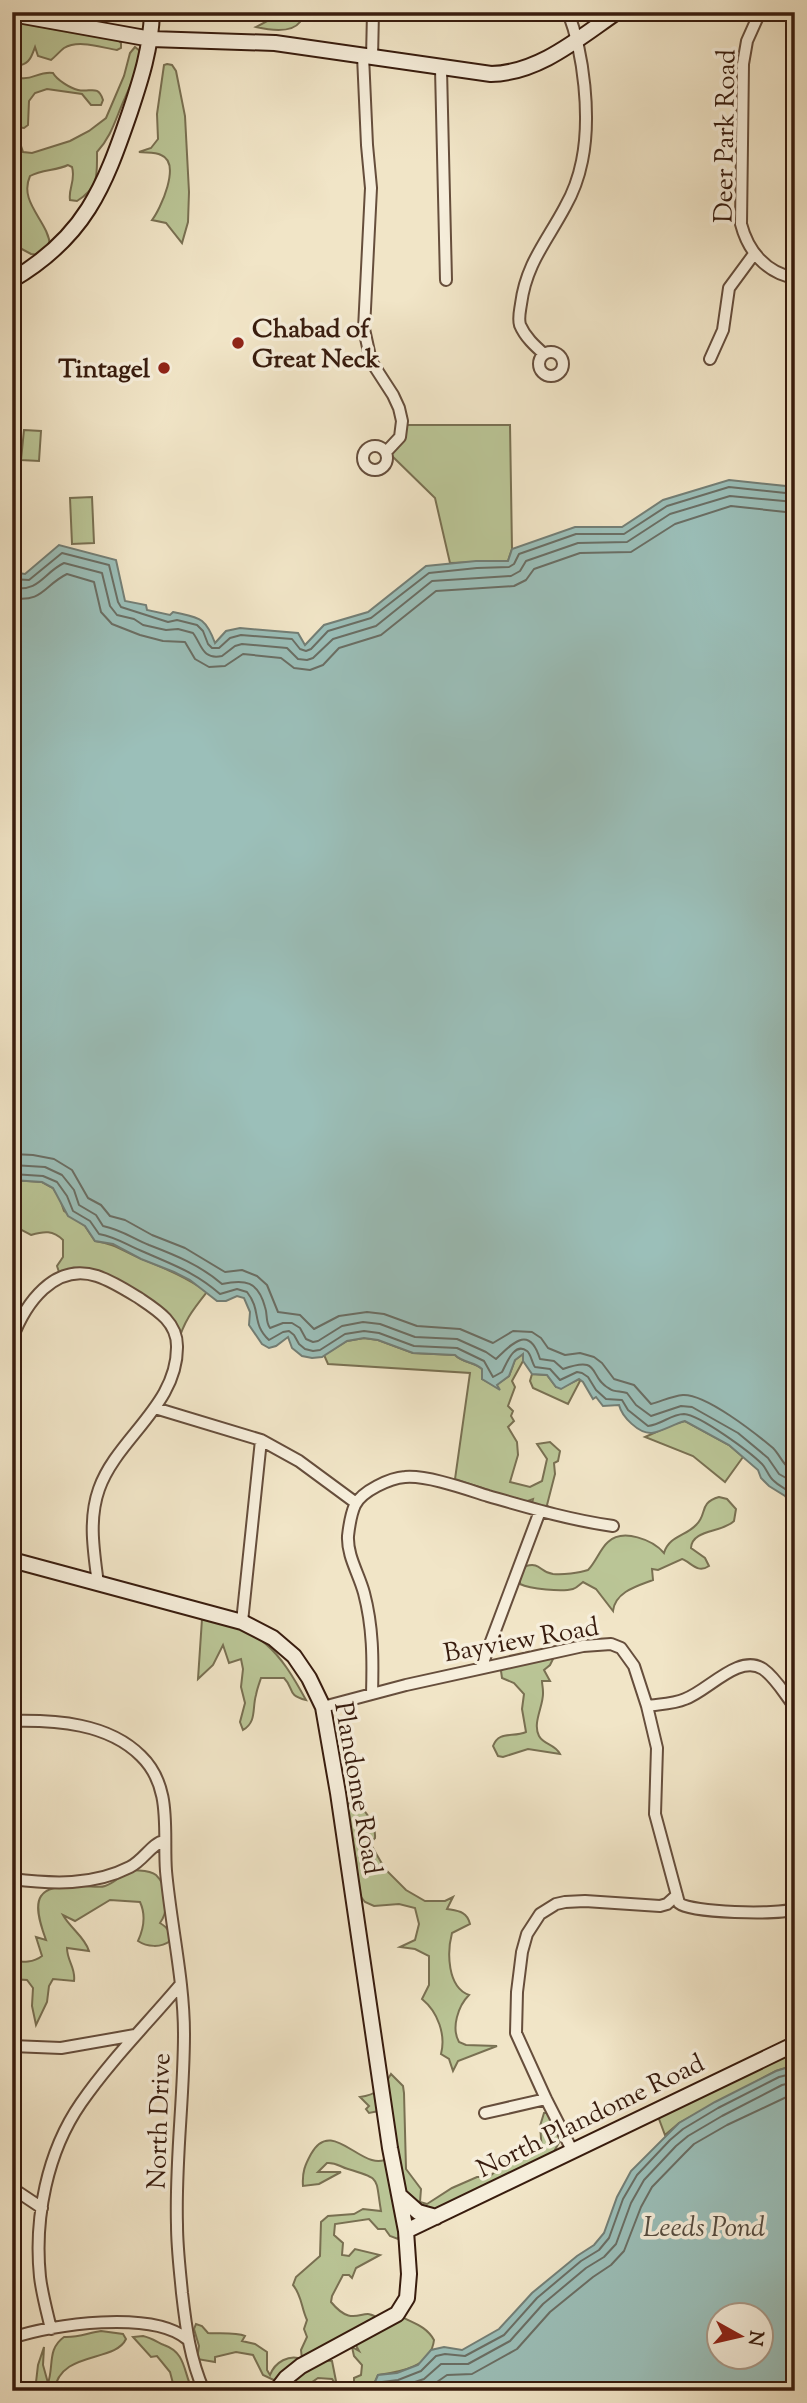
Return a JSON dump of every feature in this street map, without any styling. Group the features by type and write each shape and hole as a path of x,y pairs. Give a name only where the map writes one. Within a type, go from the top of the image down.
{"main road":[{"path":"12,280 58,247 79,223 99,193 111,167 145,67 151,39 152,12"},
{"path":"12,15 151,39 275,43 441,69 491,74 515,72 541,62 617,12"},
{"name":"Plandome Road","path":"12,1560 242,1622 273,1638 294,1656 309,1678 323,1707 390,2148 406,2231 409,2288 405,2302 397,2314 301,2366 286,2378 276,2391"},
{"name":"North Plandome Road","path":"406,2231 795,2044"},
{"path":"400,2196 418,2212 436,2217"}],"street":[{"path":"373,12 368,57 367,145 371,188 365,329 371,361 393,394 402,421 400,437 386,452"},
{"path":"544,354 532,344 520,324 519,316 523,288 530,267 566,206 582,161 585,93 568,12"},
{"name":"Deer Park Road","path":"760,12 747,41 743,64 740,204 744,236 754,254 776,271 795,278"},
{"path":"441,69 446,280"},
{"path":"710,359 723,330 729,288 754,254"},
{"path":"12,1339 18,1322 34,1297 54,1281 78,1273 96,1276 120,1286 160,1311 174,1330 177,1345 167,1386 155,1408 109,1467 100,1486 95,1505 92,1540 98,1584"},
{"path":"155,1408 261,1440 299,1461 356,1503"},
{"path":"242,1622 261,1440"},
{"path":"372,1694 371,1624 349,1549 350,1524 356,1503 386,1482 409,1476 455,1486 540,1511 613,1526"},
{"path":"481,1668 540,1511"},
{"name":"Bayview Road","path":"323,1707 583,1646 611,1644 621,1648 629,1657 647,1706 657,1748 655,1814 677,1895"},
{"path":"647,1706 686,1699 698,1694 735,1668 755,1665 773,1678 795,1707"},
{"name":"North Drive","path":"12,1721 56,1723 107,1733 130,1747 147,1763 164,1800 165,1851 183,2017 177,2225 187,2339 204,2391"},
{"path":"145,1857 154,1845 165,1851"},
{"path":"12,1879 47,1882 90,1880 119,1872 145,1857 165,1851"},
{"path":"572,2150 519,2044 515,2023 522,1952 533,1923 548,1909 565,1902 660,1906 667,1904 677,1895 681,1905 692,1909 764,1913 795,1909"},
{"path":"51,2329 40,2275 42,2208 51,2166 69,2123 84,2099 135,2035 180,1985"},
{"path":"155,2015 173,2011 183,2017"},
{"path":"12,2046 61,2048 135,2035"},
{"path":"485,2113 546,2099"},
{"path":"12,2188 42,2208"},
{"path":"12,2338 99,2322 124,2322 170,2330 187,2339"}],"green space":[{"path":"247,12 299,12 300,22 286,30 261,28 256,27 271,19 253,16"},
{"path":"12,18 116,38 121,43 121,48 117,50 76,44 64,48 51,60 38,56 35,47 18,72 21,78 53,73 75,89 99,92 103,100 101,105 91,105 82,94 47,89 35,93 29,101 28,125 24,128 17,127 12,121"},
{"path":"135,47 140,51 137,69 110,133 97,152 93,186 77,201 70,200 72,167 68,165 30,176 28,195 45,228 50,246 39,255 18,247 12,224 12,136 20,143 23,152 32,153 70,141 89,131 106,118 124,76 130,53"},
{"path":"164,65 172,65 176,71 185,116 189,192 188,222 182,243 166,223 152,220 167,187 170,167 167,160 159,154 139,152 151,148 158,139 157,114"},
{"path":"404,425 510,425 512,549 508,561 450,563 435,498 389,453"},
{"path":"24,430 41,431 39,461 21,460"},
{"path":"92,497 94,543 72,544 70,498"},
{"path":"12,1180 42,1182 53,1188 64,1211 85,1226 95,1241 114,1246 168,1270 207,1292 189,1317 177,1345 174,1330 120,1286 59,1272 57,1266 63,1257 63,1240 56,1234 48,1232 31,1235 12,1225"},
{"path":"364,1338 378,1340 413,1353 455,1355 482,1369 482,1379 498,1388 496,1385 509,1376 515,1360 523,1354 523,1361 512,1381 515,1387 508,1406 513,1411 511,1416 514,1421 508,1427 517,1442 518,1455 510,1482 530,1487 542,1481 547,1459 537,1444 550,1442 560,1451 558,1461 554,1463 555,1474 547,1505 549,1508 532,1503 533,1499 525,1502 516,1498 514,1500 455,1479 470,1373 328,1364 324,1355 347,1341"},
{"path":"532,1374 547,1375 556,1387 579,1379 580,1381 568,1404 533,1388 530,1381"},
{"path":"685,1421 729,1445 743,1457 725,1482 693,1456 645,1437"},
{"path":"719,1497 727,1499 736,1509 734,1521 696,1537 691,1548 705,1558 709,1566 701,1569 682,1559 658,1570 652,1569 653,1580 622,1594 613,1611 596,1589 583,1582 574,1589 561,1590 538,1589 520,1584 520,1575 526,1566 535,1565 553,1574 588,1570 608,1542 622,1536 638,1537 664,1553 670,1543 700,1521 708,1502"},
{"path":"202,1619 239,1628 266,1644 287,1668 306,1700 293,1694 284,1678 261,1678 252,1719 243,1730 240,1722 245,1703 241,1687 241,1659 229,1663 223,1645 213,1665 198,1679"},
{"path":"553,1659 544,1670 550,1681 542,1681 543,1697 537,1731 541,1739 560,1754 528,1749 503,1757 498,1756 493,1746 499,1738 526,1732 522,1709 524,1694 514,1683 502,1678 501,1671 505,1667"},
{"path":"352,1803 361,1808 372,1822 375,1838 370,1843 385,1869 406,1890 425,1901 445,1901 453,1897 447,1909 461,1912 469,1920 470,1924 452,1933 449,1950 450,1968 456,1985 469,1995 457,2017 457,2036 459,2042 466,2045 497,2046 458,2061 453,2071 449,2059 441,2054 442,2039 436,2017 422,1999 429,1985 429,1956 415,1949 400,1947 415,1940 419,1924 415,1908 399,1904 374,1906 365,1902 358,1893 356,1859 346,1804"},
{"path":"133,1870 151,1872 163,1885 165,1912 160,1923 168,1930 170,1941 154,1946 138,1941 144,1922 140,1902 110,1900 75,1921 63,1915 89,1951 67,1948 74,1981 53,1979 49,1986 47,2002 36,2025 32,2006 33,1988 27,1980 12,1979 12,1961 31,1961 42,1956 36,1937 46,1940 38,1913 41,1896 47,1891 68,1886 105,1886"},
{"path":"795,2044 795,2065 776,2071 679,2123 665,2135 656,2111"},
{"path":"391,2074 403,2086 406,2169 421,2189 420,2202 427,2204 452,2188 477,2177 489,2177 508,2160 520,2158 529,2151 542,2150 540,2126 544,2113 548,2113 561,2139 551,2157 440,2213 409,2204 398,2239 390,2236 385,2229 378,2229 369,2219 335,2224 334,2235 343,2243 342,2255 349,2256 355,2249 380,2255 356,2268 352,2278 343,2275 331,2302 346,2315 368,2314 378,2319 397,2314 426,2330 434,2340 432,2349 414,2366 378,2375 371,2391 354,2391 354,2378 361,2375 362,2365 354,2356 352,2347 359,2351 352,2338 320,2360 332,2361 337,2386 332,2379 318,2378 302,2389 280,2391 276,2381 263,2375 253,2355 236,2352 215,2357 215,2362 197,2359 199,2346 194,2329 196,2324 208,2333 245,2336 242,2341 255,2344 267,2352 267,2370 270,2375 275,2366 283,2360 302,2359 301,2350 307,2337 304,2329 307,2320 293,2285 296,2277 320,2256 321,2222 328,2216 354,2214 363,2209 381,2211 377,2185 367,2175 327,2163 318,2172 341,2172 319,2184 303,2186 304,2169 320,2143 329,2140 370,2159 380,2161 390,2157 379,2111 369,2113 366,2109 369,2106 360,2097 378,2090"},
{"path":"101,2331 123,2334 126,2339 111,2351 66,2369 58,2378 54,2391 35,2391 38,2365 44,2347 43,2365 48,2383 53,2352 64,2337"},
{"path":"143,2336 177,2353 193,2391 175,2391 170,2372 157,2356 151,2357 133,2337"}],"water":[{"path":"729,480 795,487 795,1510 785,1496 769,1486 758,1470 729,1445 685,1421 652,1433 642,1431 627,1419 619,1405 603,1406 596,1397 593,1399 579,1379 561,1389 556,1387 547,1375 532,1374 523,1361 523,1354 515,1360 509,1376 497,1385 500,1390 482,1379 482,1369 455,1355 413,1353 378,1340 364,1338 347,1341 322,1357 312,1358 302,1356 292,1348 288,1337 269,1348 262,1344 249,1325 250,1312 244,1298 237,1296 226,1301 217,1301 190,1280 174,1272 113,1244 95,1241 85,1226 68,1216 53,1188 42,1182 12,1180 12,572 25,574 59,545 116,560 125,601 146,605 147,610 195,617 208,628 215,643 226,631 240,628 298,633 305,645 324,625 368,612 426,566 508,561 512,549 575,527 622,527 663,500"},
{"name":"Leeds Pond","path":"795,2065 795,2391 371,2391 378,2375 397,2373 418,2365 431,2350 444,2347 462,2350 499,2329 532,2293 594,2245 604,2233 617,2197 631,2171 679,2123 776,2071"}],"place":[{"name":"Chabad of Great Neck","path":"238,343"},
{"name":"Tintagel","path":"164,368"}]}
